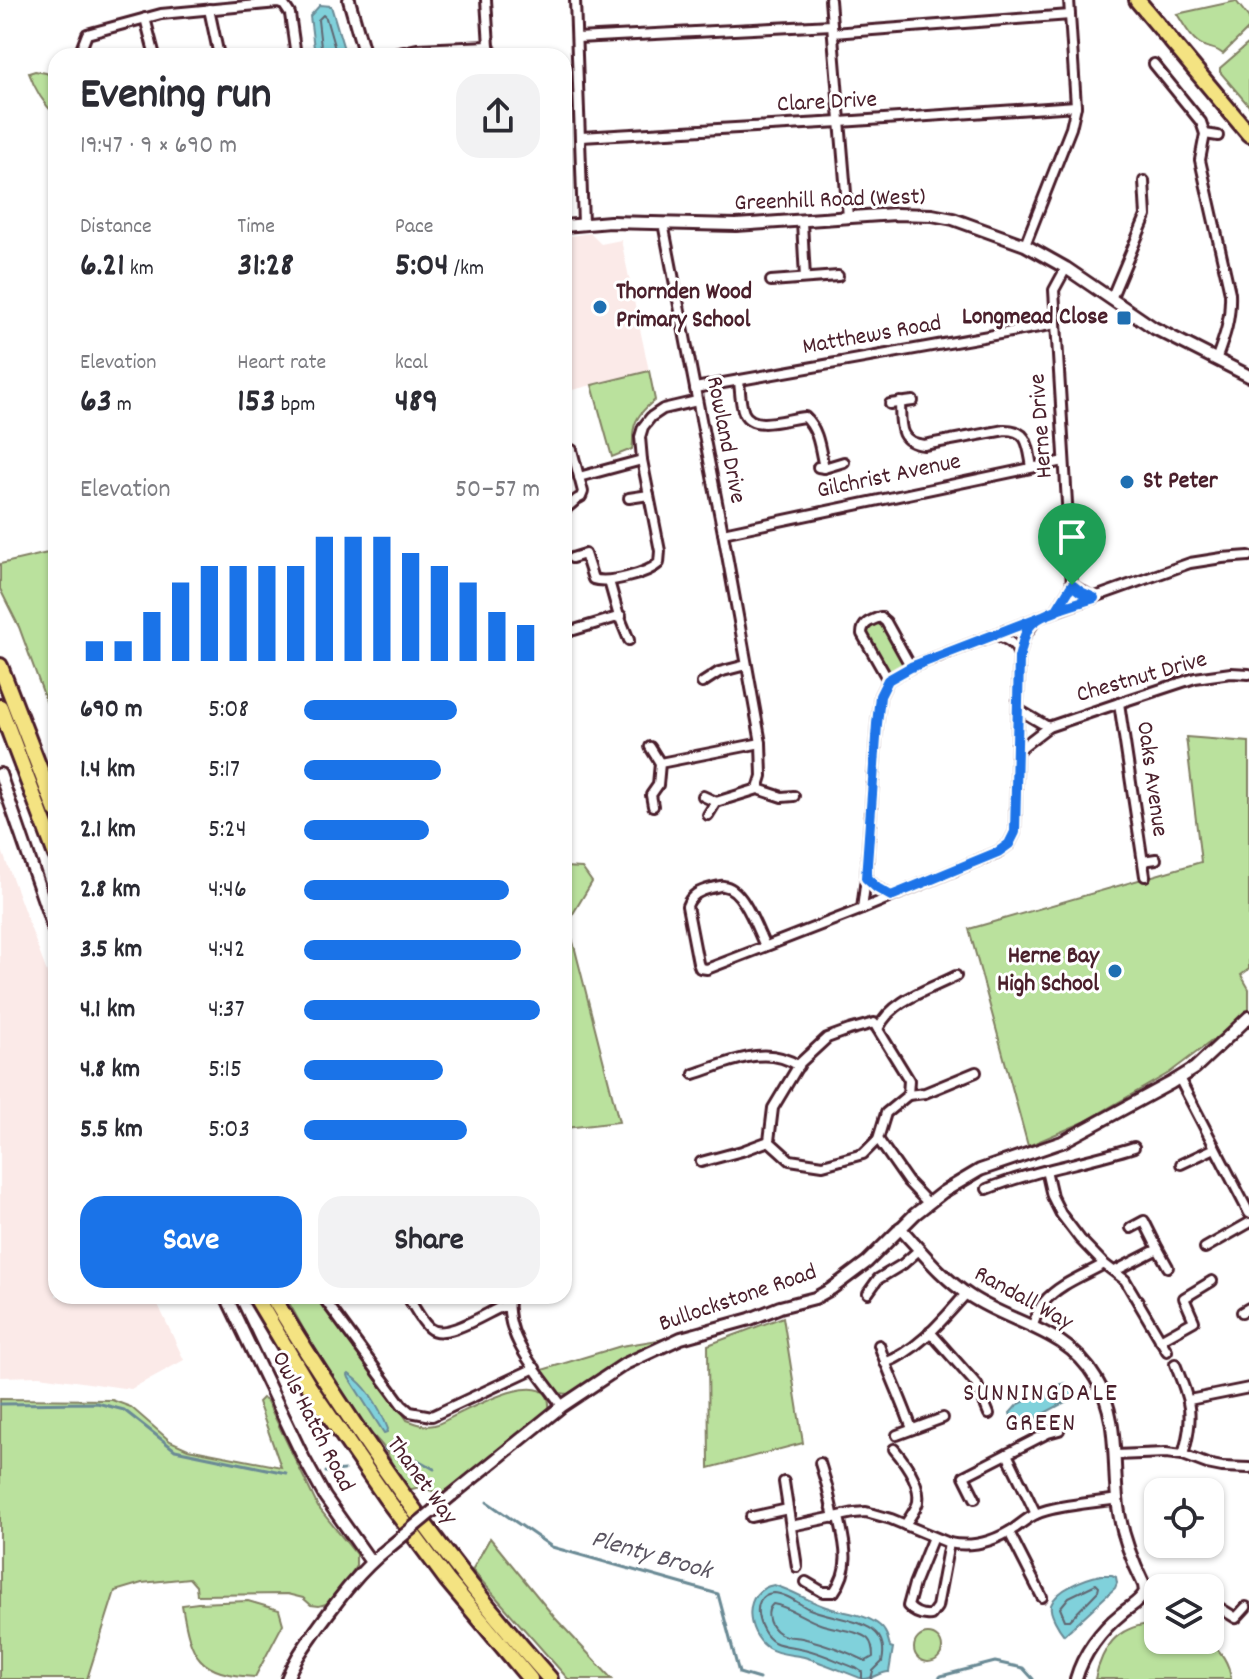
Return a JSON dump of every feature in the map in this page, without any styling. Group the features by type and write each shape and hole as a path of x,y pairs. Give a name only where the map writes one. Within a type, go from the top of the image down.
{"main road":[{"path":"1137,0 1249,134"},
{"path":"0,666 48,790"},
{"path":"0,707 48,834"},
{"name":"Thanet Way","path":"260,1304 310,1388 386,1498 447,1580 530,1679"},
{"name":"Thanet Way","path":"277,1304 398,1489 459,1571 550,1679"}],"street":[{"path":"349,0 363,48"},
{"path":"441,48 489,46 486,0"},
{"path":"575,0 583,223"},
{"path":"830,0 848,217"},
{"path":"1025,245 1071,128 1076,106 1069,0"},
{"path":"82,48 87,34 161,14 278,3 287,8 294,48"},
{"path":"209,9 217,48"},
{"path":"577,38 832,29 1070,15"},
{"path":"145,18 153,48"},
{"path":"1155,63 1201,122 1205,134 1200,160 1230,293 1227,332 1216,360"},
{"name":"Clare Drive","path":"581,137 1076,106"},
{"path":"1205,134 1218,136"},
{"path":"1111,299 1146,216 1148,196 1144,181"},
{"name":"Greenhill Road (West)","path":"572,225 736,225 895,214 932,215 968,223 1025,245 1066,268 1154,328 1249,376"},
{"path":"802,222 805,278"},
{"name":"Rowland Drive","path":"663,223 761,743 762,776 758,789"},
{"name":"Herne Drive","path":"1066,268 1054,290 1072,585"},
{"path":"771,282 838,276"},
{"name":"Matthews Road","path":"695,388 1056,324"},
{"path":"739,380 744,413 751,421 761,424 805,417 816,432 821,468 844,462"},
{"path":"572,558 585,554 593,579 597,581 609,581 652,569 659,563 660,551 640,437 651,417 663,409 697,401"},
{"path":"890,404 913,401"},
{"path":"900,402 903,436 912,444 924,445 1005,430 1015,431 1027,443 1032,467"},
{"path":"572,450 583,492 572,503"},
{"path":"579,477 642,460"},
{"name":"Gilchrist Avenue","path":"723,533 1064,461"},
{"path":"629,498 649,495"},
{"path":"862,909 880,696 888,680 911,667 1190,563 1249,556"},
{"path":"609,581 629,640"},
{"path":"1056,611 1072,585 1094,598"},
{"path":"574,630 621,616"},
{"path":"888,680 862,634 866,622 880,617 886,622 911,667"},
{"path":"1019,658 1024,637 1036,619"},
{"path":"765,946 742,899 729,887 722,885 703,890 688,902 698,963 702,969 709,969 862,909 998,852 1009,844 1015,832 1019,658 1012,643 997,635"},
{"path":"702,683 719,672 746,665"},
{"name":"Chestnut Drive","path":"1017,751 1048,727 1119,703 1195,678 1249,674"},
{"name":"Oaks Avenue","path":"1119,703 1145,876"},
{"path":"1019,710 1048,727"},
{"path":"660,763 761,743"},
{"path":"650,747 660,763 658,785 651,795 653,806"},
{"path":"0,774 48,913"},
{"path":"708,815 716,802 758,789 782,797 794,796"},
{"path":"703,796 716,802"},
{"path":"782,797 784,807"},
{"name":"Oaks Avenue","path":"1143,861 1156,859"},
{"path":"866,878 891,896"},
{"path":"878,1029 889,1012 902,1002 956,976"},
{"name":"Bullockstone Road","path":"287,1679 296,1659 353,1579 562,1406 604,1377 681,1338 815,1298 856,1272 928,1203 980,1170 1062,1142 1179,1078 1195,1068 1249,1017"},
{"path":"769,1141 773,1108 799,1066 827,1038 849,1030 874,1023 909,1080 908,1095"},
{"path":"694,1074 759,1054 774,1055 799,1066"},
{"path":"769,1141 790,1160 823,1165 863,1154 878,1139 886,1113 908,1095 925,1093 976,1072"},
{"path":"1179,1078 1249,1213"},
{"path":"878,1139 908,1182 928,1203"},
{"path":"701,1162 769,1141"},
{"path":"987,1189 1025,1175 1134,1147"},
{"path":"1181,1164 1215,1148"},
{"path":"1046,1170 1052,1196 1061,1214 1104,1264 1125,1280 1167,1351"},
{"path":"1131,1228 1144,1221 1168,1267"},
{"path":"1205,1248 1249,1223"},
{"name":"Randall Way","path":"900,1228 966,1294 1033,1325 1070,1348 1097,1380 1109,1412 1117,1499 1126,1547 1144,1585 1141,1598"},
{"path":"868,1293 878,1279 920,1249"},
{"path":"1115,1271 1158,1249"},
{"path":"1033,1325 1038,1311 1048,1298 1104,1264"},
{"path":"1160,1340 1194,1321 1184,1298 1212,1281"},
{"path":"885,1363 908,1352 966,1294"},
{"name":"Owls Hatch Road","path":"230,1304 303,1457 325,1497 371,1562"},
{"path":"328,1304 410,1412 432,1416 535,1368"},
{"path":"412,1304 429,1328 439,1332 451,1331 501,1307 508,1307"},
{"path":"508,1304 513,1333 562,1406"},
{"path":"930,1332 977,1385 989,1414"},
{"path":"879,1345 912,1429"},
{"path":"1175,1364 1191,1414 1183,1455"},
{"path":"1189,1400 1249,1388"},
{"path":"897,1435 943,1418"},
{"path":"975,1498 964,1476 1059,1430"},
{"path":"894,1449 907,1464 917,1493 918,1502 905,1525"},
{"path":"1007,1454 1036,1514"},
{"path":"1115,1455 1183,1455 1222,1467 1249,1468"},
{"path":"806,1582 823,1592 834,1592 847,1556 820,1463"},
{"path":"784,1482 797,1567"},
{"path":"791,1526 866,1512 949,1543 978,1544 1009,1532 1036,1514 1117,1499"},
{"path":"751,1517 788,1509"},
{"path":"1009,1532 1042,1597"},
{"path":"933,1537 908,1606 924,1616 931,1615 937,1607 949,1543"},
{"path":"1076,1679 1101,1634 1118,1616 1144,1597"},
{"path":"1224,1611 1236,1618 1246,1607"}],"shaded area":[{"name":"Thornden Wood Primary School","path":"590,233 601,244 621,240 649,371 572,390 572,236"},
{"path":"0,845 48,975 48,1304 158,1304 184,1360 131,1389 39,1376 0,1377"}],"green space":[{"path":"1236,1 1249,18 1249,28 1223,54 1196,40 1177,14"},
{"path":"1249,43 1249,106 1220,72 1220,68"},
{"path":"35,71 48,74 48,107 43,101 29,73"},
{"path":"649,371 655,400 637,420 632,449 612,457 592,385"},
{"path":"48,553 48,706 19,627 0,589 0,564"},
{"path":"880,617 911,667 888,680 862,627"},
{"name":"Herne Bay High School","path":"1186,737 1249,742 1249,969 1241,975 1249,989 1249,1013 1169,1073 1084,1122 1028,1146 969,929 1201,862"},
{"path":"572,867 582,868 592,882 572,915"},
{"path":"572,938 619,1122 572,1127"},
{"path":"289,1304 324,1304 407,1420 422,1425 438,1424 482,1403 521,1390 537,1389 547,1396 549,1411 450,1491 438,1493 420,1487 408,1490 399,1480 384,1448 362,1424"},
{"path":"783,1317 803,1443 709,1468 708,1345"},
{"path":"664,1339 576,1395 560,1393 542,1370 621,1346"},
{"path":"262,1398 267,1401 318,1507 356,1554 356,1566 326,1604 311,1605 303,1598 287,1594 197,1595 196,1586 189,1578 142,1583 115,1591 87,1679 0,1679 0,1399 112,1400 131,1407 170,1441 188,1449 281,1467 258,1402"},
{"path":"490,1538 555,1618 612,1679 568,1679 472,1570"},
{"path":"248,1601 279,1610 283,1624 255,1677 209,1667 194,1650 182,1605"},
{"path":"1144,1625 1144,1654 1221,1654 1231,1679 1095,1679 1112,1641"},
{"path":"928,1634 938,1638 942,1648 938,1658 928,1662 918,1658 914,1648 918,1638"}],"water":[{"path":"320,5 331,6 344,48 314,48 310,16"},
{"path":"349,1374 373,1398 387,1432 384,1433"},
{"path":"1065,1383 1072,1387 1074,1394 1071,1399 1022,1425 1012,1419 1010,1413 1017,1405"},
{"path":"1101,1575 1116,1577 1115,1588 1064,1635 1051,1612 1054,1599 1072,1585"},
{"path":"774,1585 879,1625 893,1648 889,1672 863,1679 811,1659 768,1648 755,1632 750,1612 756,1595"}],"waterway":[{"name":"Plenty Brook","path":"0,1404 97,1403 124,1410 175,1450 286,1473"},
{"name":"Plenty Brook","path":"385,1449 396,1448 434,1469"},
{"name":"Plenty Brook","path":"326,1472 344,1470"},
{"name":"Plenty Brook","path":"487,1502 552,1547 718,1594 739,1673 759,1679"},
{"name":"Plenty Brook","path":"938,1679 995,1662 1023,1668 1033,1679"}],"place":[{"name":"Thornden Wood Primary School","path":"600,307"},
{"name":"Longmead Close","path":"1124,318"},
{"name":"St Peter","path":"1127,482"},
{"name":"Herne Bay High School","path":"1115,971"}],"district":[{"name":"SUNNINGDALE GREEN","path":"1041,1409"}],"route":[{"path":"1072,585 1094,598 1036,619 1024,637 1019,658 1015,832 1009,844 998,852 891,896 877,888 866,878 880,696 888,680 911,667 1056,611 1072,585"}]}
